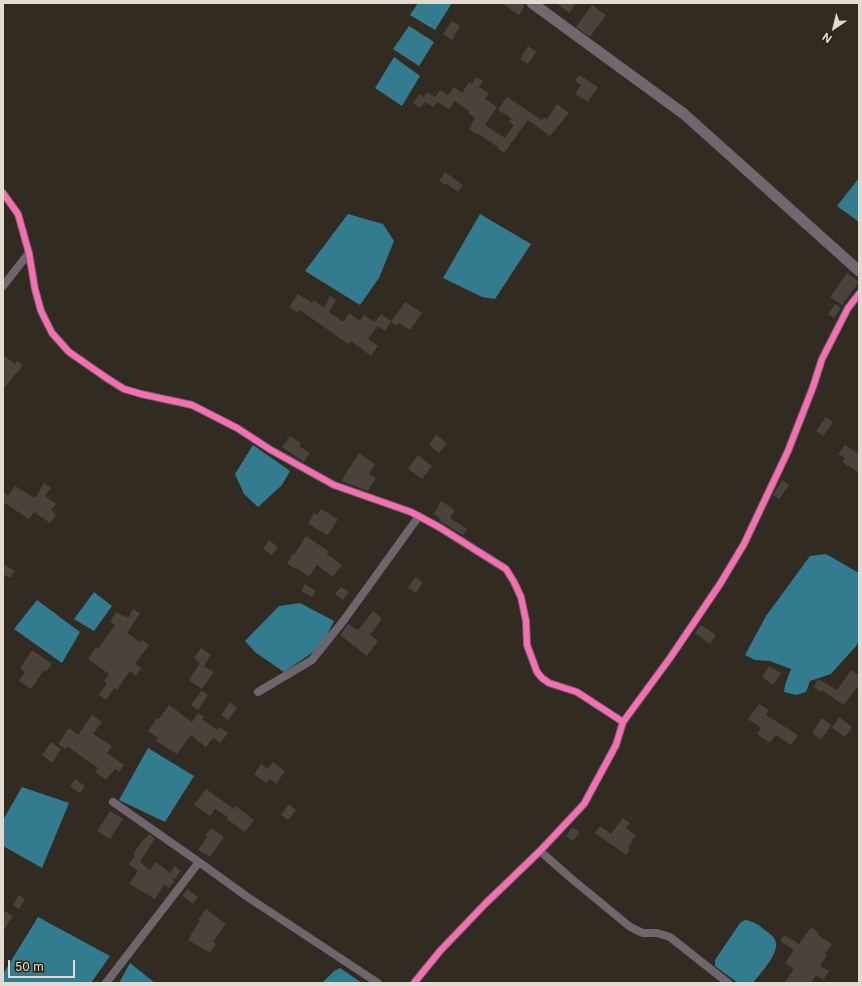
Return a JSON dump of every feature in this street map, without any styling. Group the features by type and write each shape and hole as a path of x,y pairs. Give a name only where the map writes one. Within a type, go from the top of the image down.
{"main road":[{"path":"532,3 684,114 859,272"}],"street":[{"path":"3,193 18,214 29,253 35,289 41,311 52,333 69,352 108,380 124,389 192,405 238,428 271,450 334,485 411,512 439,527 506,569 521,597 526,621 527,645 537,672 549,683 577,692 623,722"},
{"path":"3,286 29,253"},
{"path":"414,983 440,951 485,904 540,851 584,804 616,745 623,722 670,658 720,584 744,544 788,451 813,387 822,359 848,308 859,294"},
{"path":"258,692 312,660 344,620 419,516"},
{"path":"113,802 246,896 378,983"},
{"path":"540,851 629,926 643,933 657,933 670,937 728,983"},
{"path":"106,983 199,862"}],"water":[{"path":"418,3 452,3 435,30 410,15"},
{"path":"409,26 434,42 419,66 393,49"},
{"path":"394,57 420,76 402,106 375,88"},
{"path":"859,178 859,222 837,206"},
{"path":"348,214 383,224 394,241 379,278 360,305 305,271"},
{"path":"480,214 531,244 495,299 482,297 443,278"},
{"path":"253,445 290,471 282,485 258,507 244,494 235,474"},
{"path":"826,554 859,573 859,639 857,645 831,674 810,681 806,692 796,695 784,692 791,669 770,661 755,660 745,655 766,616 810,556"},
{"path":"94,592 112,606 94,631 74,619"},
{"path":"37,600 80,632 62,663 14,629"},
{"path":"300,603 334,621 322,646 284,672 256,653 245,641 279,606"},
{"path":"148,748 194,776 165,822 119,800"},
{"path":"22,787 69,803 42,868 3,846 3,820"},
{"path":"38,917 110,956 91,983 3,983 3,974"},
{"path":"745,920 761,927 774,938 776,943 776,949 770,962 753,983 738,983 715,966 715,960 740,923"},
{"path":"130,963 155,983 119,983"},
{"path":"340,968 362,983 322,983 334,971"}],"building":[{"path":"502,3 521,3 525,6 519,15"},
{"path":"556,3 576,3 569,13"},
{"path":"592,5 606,15 590,37 576,27"},
{"path":"452,21 460,26 452,40 443,34"},
{"path":"528,46 536,52 528,64 520,59"},
{"path":"579,75 598,87 588,102 575,94 581,85 575,81"},
{"path":"476,77 483,81 479,87 489,93 485,99 497,107 485,125 505,138 514,125 509,122 511,118 498,110 507,97 542,120 544,117 547,119 557,104 569,113 550,136 528,120 504,153 497,148 498,147 469,129 475,118 468,113 469,111 455,101 449,109 437,102 433,107 425,102 420,108 413,103 420,94 424,97 427,92 435,97 440,90 448,95 454,87 462,93 469,82 472,84"},
{"path":"445,172 463,185 458,192 447,184 446,185 439,181"},
{"path":"847,273 859,282 842,305 830,297"},
{"path":"298,294 312,303 314,300 324,308 330,296 336,300 329,312 343,322 349,313 360,321 364,315 375,322 381,314 391,321 385,331 377,326 368,339 378,346 371,356 351,341 348,344 300,310 298,313 289,307"},
{"path":"405,302 422,313 410,330 399,323 397,326 391,322"},
{"path":"835,304 841,308 834,318 828,314"},
{"path":"3,355 15,364 17,361 23,365 3,390"},
{"path":"826,417 833,422 823,436 816,431"},
{"path":"436,435 447,443 439,453 429,445"},
{"path":"290,436 301,443 299,446 310,453 304,462 282,447"},
{"path":"845,445 859,454 859,473 842,462 845,458 838,454"},
{"path":"359,453 375,464 369,474 376,478 368,491 341,481"},
{"path":"418,455 432,466 422,479 408,469"},
{"path":"782,480 789,485 779,499 773,495"},
{"path":"44,483 51,488 45,496 56,504 51,510 56,514 50,523 34,512 29,519 3,502 3,492 8,496 15,486 35,498"},
{"path":"441,501 455,510 450,518 467,529 463,535 440,521 441,519 434,514"},
{"path":"321,509 338,519 328,535 308,524 314,513 317,515"},
{"path":"306,536 328,551 327,554 342,565 333,577 317,565 309,577 297,568 296,569 287,564 292,554 294,555"},
{"path":"269,540 278,547 272,555 263,549"},
{"path":"3,564 15,571 10,578 3,574"},
{"path":"415,577 423,582 416,593 408,588"},
{"path":"305,584 316,591 312,597 301,591"},
{"path":"341,587 349,592 343,600 335,594"},
{"path":"133,609 140,613 127,633 140,642 142,640 149,645 135,664 141,668 136,676 130,671 117,690 114,688 106,700 99,695 107,683 104,681 109,674 88,659 96,647 98,649 115,625 110,622 116,612 128,618"},
{"path":"373,611 382,619 370,635 378,641 367,656 340,635 348,624 358,630"},
{"path":"701,625 716,635 710,644 695,633"},
{"path":"201,648 211,655 204,666 214,672 202,689 189,680 200,663 194,658"},
{"path":"32,650 52,664 46,672 44,670 31,689 19,681 25,672 20,668"},
{"path":"769,666 781,673 773,685 762,677"},
{"path":"851,670 859,675 859,685 844,705 822,690 821,692 813,687 818,679 837,690"},
{"path":"202,690 208,695 198,710 191,705"},
{"path":"230,702 237,708 228,720 221,715"},
{"path":"759,704 769,710 766,715 798,735 791,745 776,735 770,743 757,734 761,728 748,719"},
{"path":"169,705 192,722 198,713 204,717 202,719 217,730 220,727 228,733 220,743 213,738 206,747 191,735 177,754 156,741 158,738 148,731"},
{"path":"92,715 102,722 93,734 112,746 107,753 124,765 119,772 115,769 106,780 95,772 98,768 67,746 65,749 58,744 69,728 78,735"},
{"path":"839,717 852,727 845,737 832,728"},
{"path":"822,718 831,725 821,740 812,733"},
{"path":"51,742 61,749 52,763 42,755"},
{"path":"273,762 285,771 276,784 270,779 266,783 254,774 261,764 268,769"},
{"path":"75,779 85,786 80,793 70,787"},
{"path":"206,789 234,809 236,806 254,820 245,832 227,819 228,817 215,809 210,816 194,805"},
{"path":"289,804 296,810 288,820 281,815"},
{"path":"110,811 123,819 110,839 97,831"},
{"path":"623,818 630,823 626,828 636,836 631,841 632,842 628,848 630,850 626,855 595,833 600,826 611,834"},
{"path":"572,827 580,832 573,841 566,836"},
{"path":"211,828 224,837 210,857 198,850"},
{"path":"149,834 155,838 140,862 150,870 156,862 170,873 175,866 181,871 176,877 178,879 172,878 174,882 169,888 164,884 155,899 129,884 138,871 129,864 135,856 133,854"},
{"path":"187,889 198,897 193,904 183,896"},
{"path":"19,895 25,899 19,909 13,905"},
{"path":"206,909 226,924 213,942 216,944 210,953 188,940 200,920 198,920"},
{"path":"3,910 13,916 3,931"},
{"path":"811,927 819,933 818,935 832,944 825,954 827,955 820,966 829,971 823,980 816,975 811,983 784,983 794,969 785,963 794,950 780,941 784,935 799,944"}],"cycle path":[{"path":"3,193 18,214 29,253 35,289 41,311 52,333 69,352 124,389 192,405 237,428 271,450 334,485 411,512 439,527 506,569 521,597 526,621 527,645 537,672 549,683 577,692 623,722 616,745 584,804 540,851 485,904 440,951 414,983"},
{"path":"623,722 670,658 720,584 744,544 788,451 813,387 822,359 848,308 859,294"}]}
